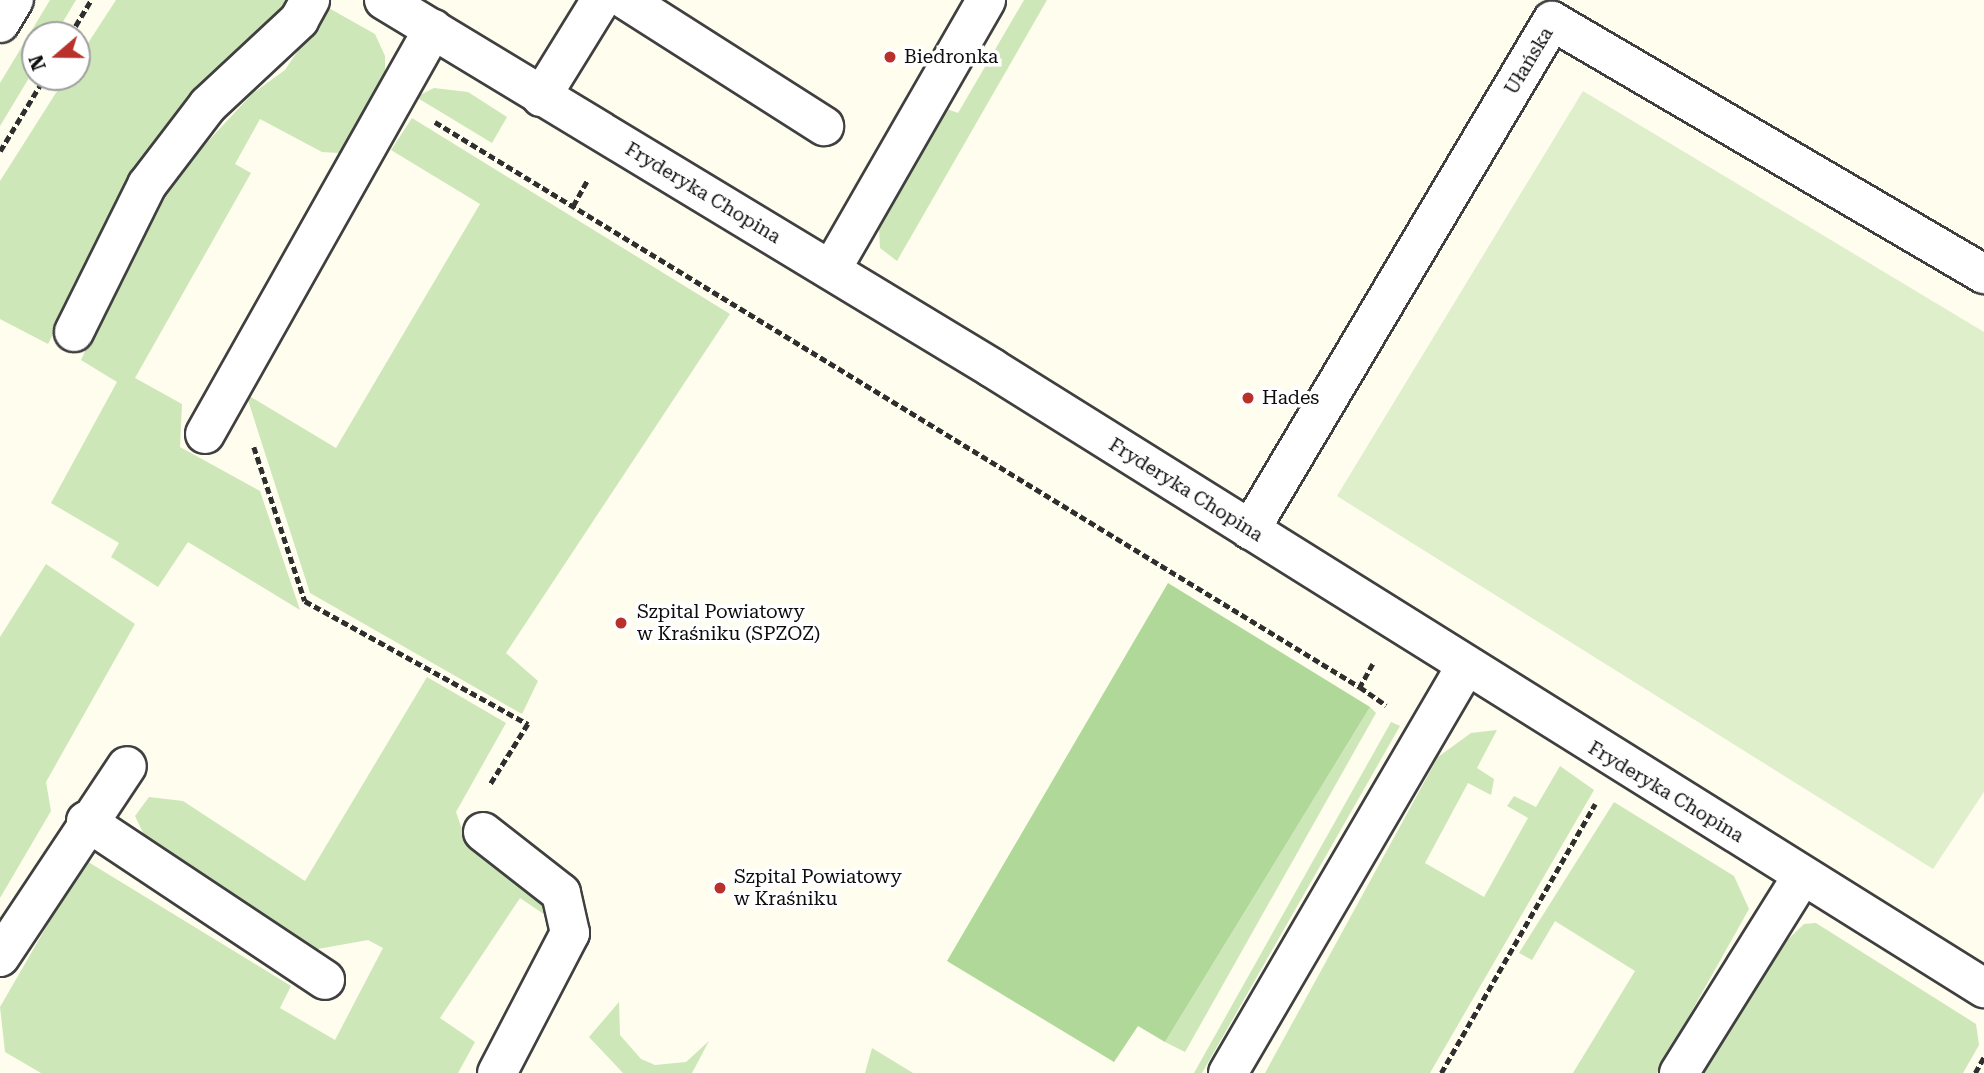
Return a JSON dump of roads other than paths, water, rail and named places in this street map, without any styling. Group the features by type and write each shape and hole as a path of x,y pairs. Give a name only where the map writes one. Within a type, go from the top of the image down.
{"street":[{"path":"0,23 13,0"},
{"path":"74,332 146,185 208,105 299,20 310,0"},
{"name":"Fryderyka Chopina","path":"384,0 831,270 1250,530 1618,764 1984,988"},
{"path":"541,97 601,0"},
{"path":"626,0 824,126"},
{"path":"831,270 986,0"},
{"name":"Ułańska","path":"1250,530 1552,21 1984,274"},
{"path":"205,434 392,96 433,29"},
{"path":"1228,1073 1465,668"},
{"path":"0,957 86,821 127,766"},
{"path":"86,821 325,980"},
{"path":"483,832 561,893 570,933 497,1073"},
{"path":"1679,1073 1802,876"}],"place":[{"name":"Biedronka","path":"890,57"},
{"name":"Hades","path":"1248,398"},
{"name":"Szpital Powiatowy w Kraśniku (SPZOZ)","path":"621,623"},
{"name":"Szpital Powiatowy w Kraśniku","path":"720,888"}]}
